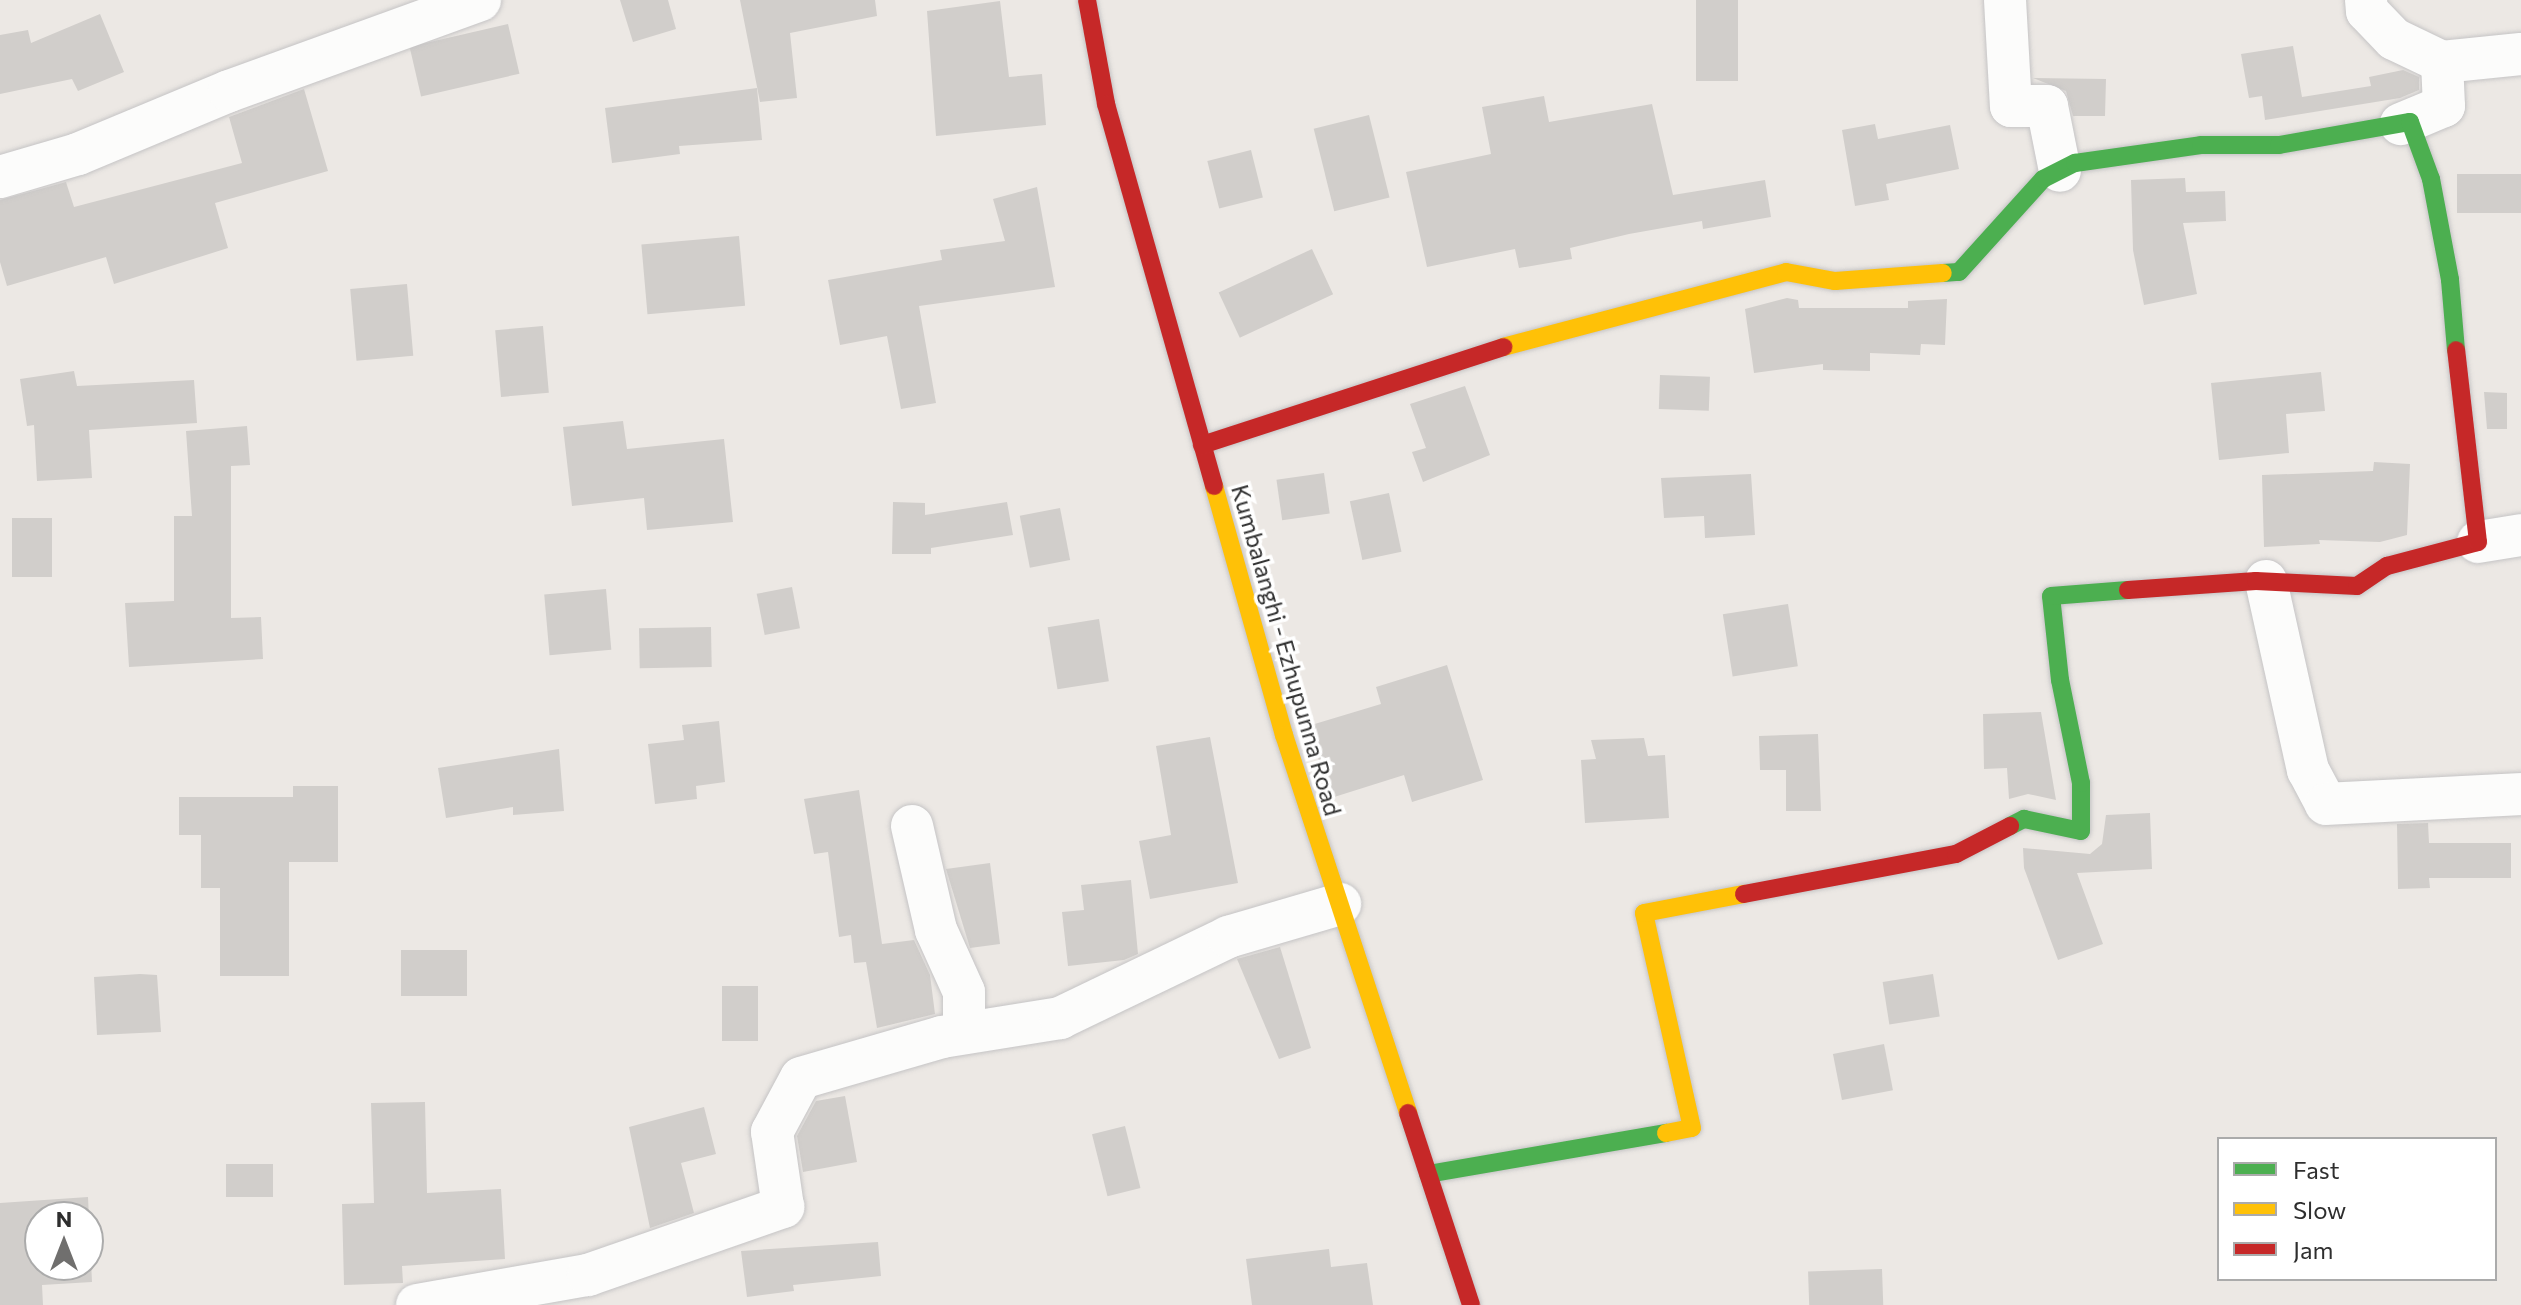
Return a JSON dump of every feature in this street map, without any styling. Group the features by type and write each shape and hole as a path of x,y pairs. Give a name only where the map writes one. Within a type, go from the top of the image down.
{"street":[{"path":"0,177 78,154 229,91 480,0"},
{"name":"Kumbalanghi - Ezhupunna Road","path":"1087,0 1106,104 1284,735 1471,1305"},
{"path":"2005,0 2011,106 2047,106 2060,171"},
{"path":"2366,0 2367,11 2394,39 2442,62 2521,54"},
{"path":"2401,124 2444,106 2442,62"},
{"path":"1202,445 1504,347 1786,272 1835,281 1959,272 2043,179 2075,163 2201,145 2279,145 2410,122 2431,179 2450,280 2463,441 2478,542"},
{"path":"1428,1174 1692,1128 1644,913 1956,854 2024,819 2081,831 2081,783 2060,680 2051,596 2266,581 2357,586 2387,566 2478,542 2521,535"},
{"path":"2266,581 2308,770 2326,804 2521,794"},
{"path":"912,826 936,930 964,992 964,1033"},
{"path":"417,1305 588,1275 783,1207 772,1132 801,1078 964,1033 1060,1018 1228,937 1340,904"}],"building":[{"path":"620,0 668,0 676,29 633,42"},
{"path":"740,0 875,0 877,16 790,33 797,98 760,102"},
{"path":"1696,0 1738,0 1738,81 1696,81"},
{"path":"1000,1 1009,77 1042,74 1046,125 936,136 927,11"},
{"path":"100,14 124,72 78,91 72,79 0,94 0,35 28,30 31,43"},
{"path":"508,24 519,74 421,96 410,47"},
{"path":"2293,46 2302,97 2371,86 2369,77 2403,70 2419,77 2419,90 2400,98 2265,120 2262,96 2249,98 2241,54"},
{"path":"2033,78 2106,79 2105,116 2073,116 2066,91"},
{"path":"757,88 762,140 679,146 680,154 612,163 605,108"},
{"path":"304,89 328,171 215,203 228,248 114,284 106,257 7,286 0,262 0,200 66,182 74,207 242,163 229,117"},
{"path":"1544,96 1549,122 1652,104 1673,195 1765,180 1771,217 1703,229 1702,221 1629,234 1570,248 1572,259 1519,268 1515,249 1427,267 1406,172 1491,154 1482,107"},
{"path":"1369,115 1390,197 1334,211 1314,129"},
{"path":"1875,124 1878,139 1950,125 1959,169 1886,184 1889,200 1855,206 1842,130"},
{"path":"1251,150 1263,198 1219,208 1207,161"},
{"path":"2457,174 2521,174 2521,213 2457,213"},
{"path":"2185,178 2186,192 2225,191 2226,221 2183,223 2197,294 2144,305 2133,250 2131,180"},
{"path":"1037,187 1055,287 919,306 936,403 901,409 887,336 840,345 828,280 942,260 940,250 1005,241 993,199"},
{"path":"739,236 745,306 647,314 641,245"},
{"path":"1312,249 1333,294 1240,338 1219,293"},
{"path":"407,284 413,356 356,361 350,289"},
{"path":"1787,298 1798,300 1799,308 1908,308 1908,301 1947,299 1945,345 1921,344 1920,355 1870,353 1870,371 1823,370 1823,364 1754,373 1745,309"},
{"path":"543,326 549,393 501,397 495,330"},
{"path":"74,371 77,386 194,380 197,423 89,430 92,478 37,481 34,425 27,426 20,379"},
{"path":"2321,372 2325,411 2286,414 2289,453 2219,460 2211,383"},
{"path":"1660,375 1710,377 1709,411 1659,409"},
{"path":"1465,386 1490,455 1423,482 1412,452 1426,448 1410,404"},
{"path":"2484,392 2507,393 2507,429 2487,429"},
{"path":"623,421 627,449 724,439 733,522 647,530 644,498 572,506 563,427"},
{"path":"247,426 250,465 231,466 231,618 261,617 263,659 129,667 125,603 174,601 174,516 192,516 186,431"},
{"path":"2374,462 2410,464 2407,535 2380,542 2319,540 2320,544 2264,547 2262,475 2373,471"},
{"path":"1324,473 1330,514 1282,520 1276,480"},
{"path":"1751,474 1755,535 1705,538 1704,516 1664,518 1661,478"},
{"path":"1389,493 1401,552 1362,560 1350,501"},
{"path":"893,502 925,503 925,515 1007,502 1013,535 931,548 931,554 892,554"},
{"path":"1060,508 1070,560 1030,568 1020,516"},
{"path":"12,518 52,518 52,577 12,577"},
{"path":"792,587 800,628 765,635 757,594"},
{"path":"606,589 611,650 550,655 544,594"},
{"path":"1788,604 1798,666 1733,677 1723,614"},
{"path":"1099,619 1109,681 1057,689 1048,627"},
{"path":"711,627 712,667 640,668 639,628"},
{"path":"1447,665 1483,780 1412,802 1404,775 1331,798 1308,726 1381,704 1376,687"},
{"path":"2041,712 2056,800 2028,794 2009,799 2007,768 1984,769 1983,714"},
{"path":"719,721 725,782 696,786 697,799 655,804 648,744 684,740 682,725"},
{"path":"1818,734 1821,811 1786,811 1786,770 1760,770 1759,736"},
{"path":"1210,737 1238,883 1150,899 1139,841 1171,835 1156,746"},
{"path":"1644,738 1648,756 1665,755 1669,818 1585,823 1581,760 1596,759 1591,740"},
{"path":"559,749 564,811 513,815 513,807 446,818 438,768"},
{"path":"293,786 338,786 338,862 289,862 289,976 220,976 220,888 201,888 201,835 179,835 179,797 293,797"},
{"path":"859,790 882,944 914,940 930,975 935,1014 877,1028 866,962 854,963 851,935 839,937 828,852 814,854 804,799"},
{"path":"2150,813 2152,869 2077,873 2103,944 2058,960 2024,868 2023,848 2090,854 2102,844 2106,815"},
{"path":"2428,823 2429,843 2511,843 2511,878 2429,878 2430,888 2398,889 2397,824"},
{"path":"990,863 1000,944 970,948 946,869"},
{"path":"1131,880 1138,954 1124,960 1068,966 1062,912 1084,910 1081,885"},
{"path":"1280,947 1311,1048 1279,1059 1237,959"},
{"path":"401,950 467,950 467,996 401,996"},
{"path":"1933,974 1940,1016 1889,1024 1883,982"},
{"path":"157,975 161,1032 97,1035 94,977"},
{"path":"722,986 758,986 758,1041 722,1041"},
{"path":"1884,1044 1893,1090 1842,1100 1833,1054"},
{"path":"845,1096 857,1162 803,1172 797,1136 816,1101"},
{"path":"425,1102 427,1193 501,1189 505,1259 402,1266 403,1283 344,1285 342,1204 374,1203 371,1103"},
{"path":"704,1107 716,1154 681,1163 694,1213 650,1228 629,1127"},
{"path":"1125,1126 1140,1188 1107,1196 1092,1134"},
{"path":"226,1164 273,1164 273,1197 226,1197"},
{"path":"88,1197 88,1201 29,1201"},
{"path":"24,1201 24,1281 92,1282 42,1285 43,1305 0,1305 0,1203"},
{"path":"878,1242 881,1276 793,1285 794,1291 747,1297 741,1251"},
{"path":"1329,1249 1331,1267 1367,1263 1373,1305 1252,1305 1246,1259"},
{"path":"1882,1269 1883,1305 1809,1305 1808,1272"}],"traffic: fast":[{"path":"1943,273 1959,272 2043,179 2075,163 2201,145 2279,145 2410,122 2431,179 2450,280 2456,350"},
{"path":"2010,826 2024,819 2081,831 2081,783 2060,680 2051,596 2128,590"},
{"path":"1428,1174 1666,1133"}],"traffic: slow":[{"path":"1503,347 1786,272 1835,281 1943,273"},
{"path":"1214,486 1284,735 1408,1113"},
{"path":"1666,1133 1692,1128 1644,913 1744,894"}],"traffic: jam":[{"path":"1087,0 1106,104 1214,486"},
{"path":"1202,445 1503,347"},
{"path":"2128,590 2256,581 2357,586 2387,566 2478,542 2456,350"},
{"path":"1744,894 1956,854 2010,826"},
{"path":"1408,1113 1471,1305"}]}
